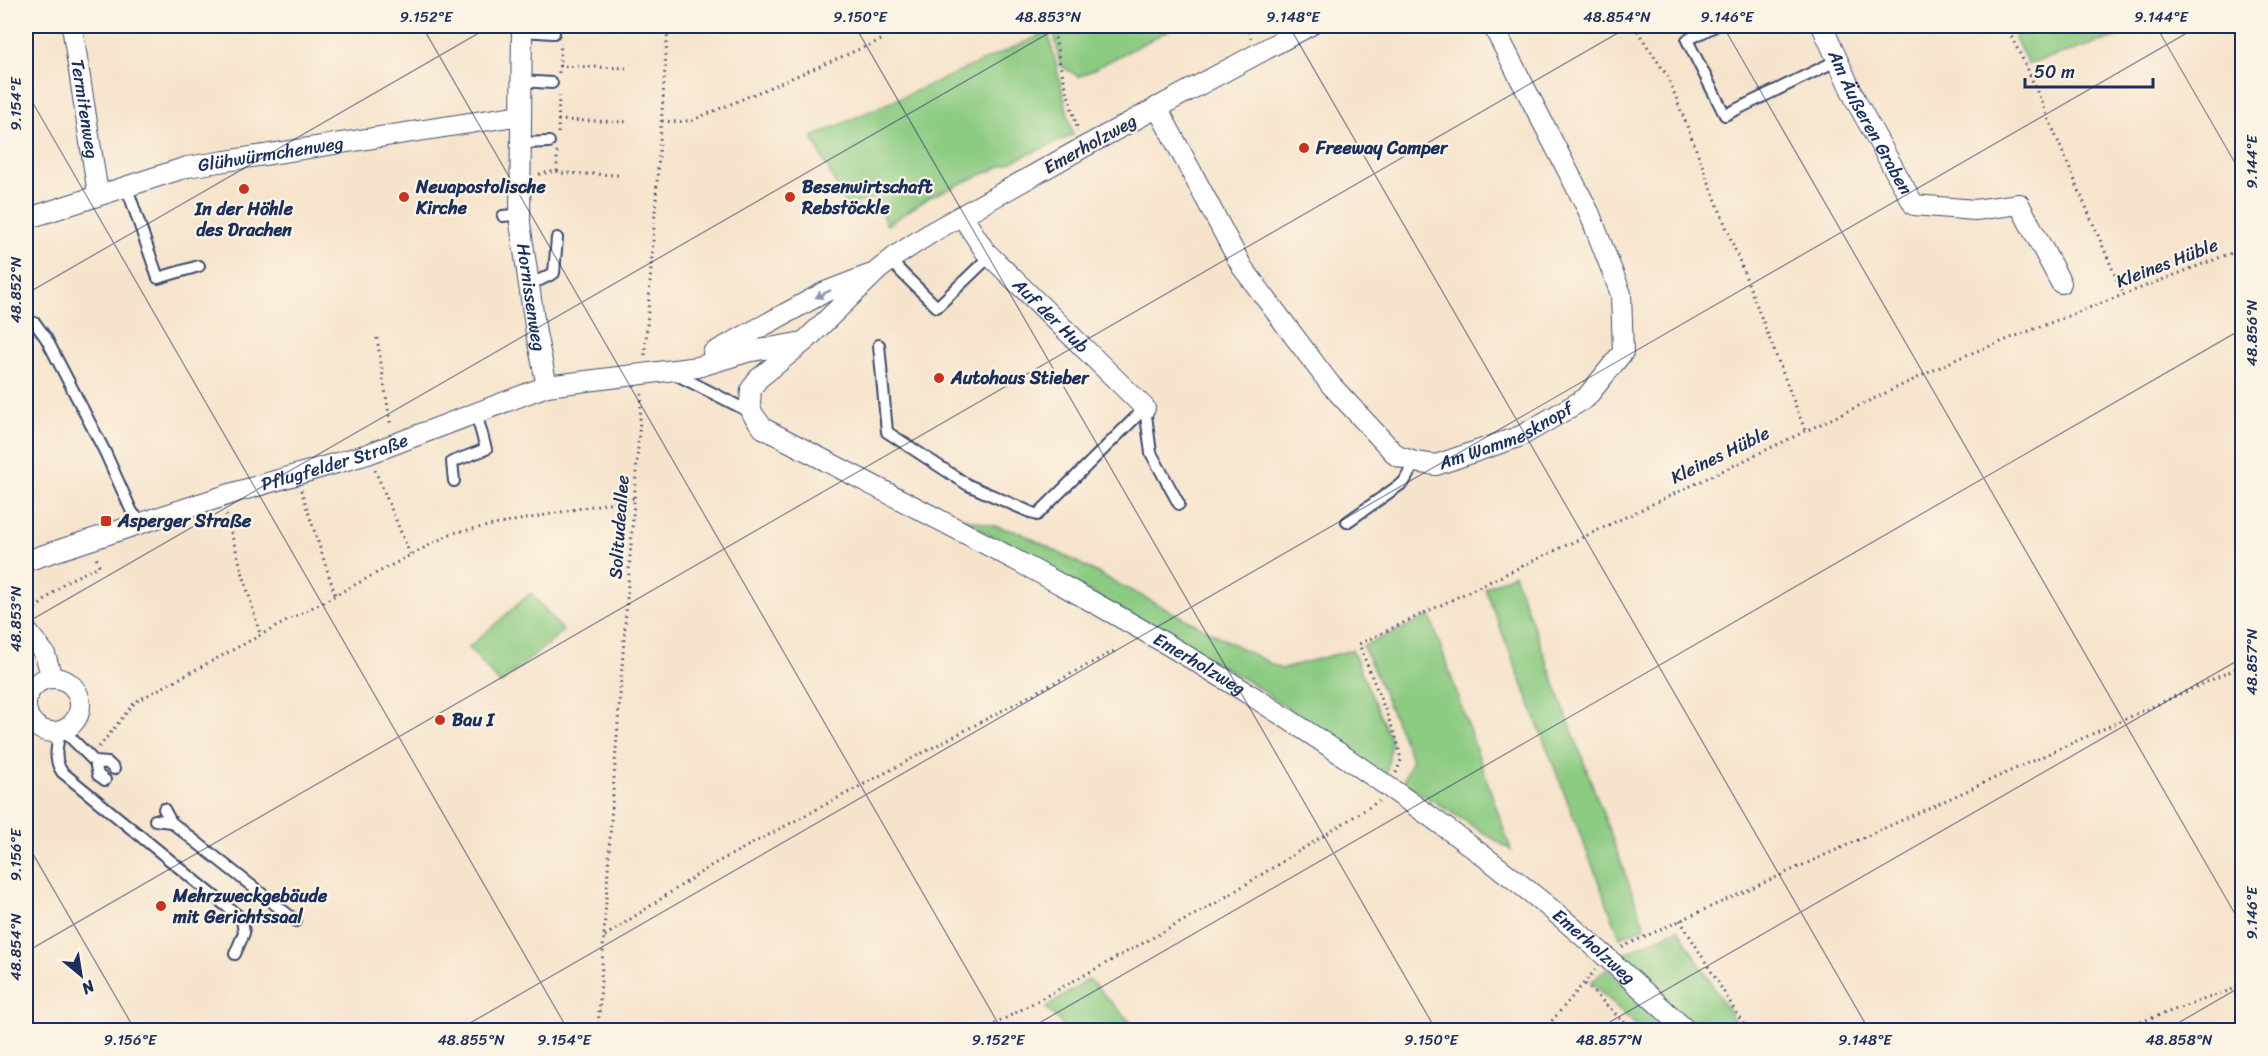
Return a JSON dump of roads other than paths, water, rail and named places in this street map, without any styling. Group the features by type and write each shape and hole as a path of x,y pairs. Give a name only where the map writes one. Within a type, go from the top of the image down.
{"street":[{"name":"Termitenweg","path":"72,26 98,194"},
{"name":"Emerholzweg","path":"1309,26 1156,107 934,231 883,266 805,341 758,378 751,389 752,413 763,428 1027,565 1259,700 1390,788 1546,905 1686,1030"},
{"name":"Am Wammesknopf","path":"1156,107 1242,267 1330,384 1396,456 1436,465 1521,436 1586,398 1623,352 1621,294 1589,212 1493,26"},
{"name":"Am Äußeren Graben","path":"1821,26 1857,102 1914,205 1975,210 2019,204 2061,283"},
{"name":"Hornissenweg","path":"521,28 520,143 512,215 528,280 547,386"},
{"name":"Glühwürmchenweg","path":"26,219 187,167 521,115"},
{"name":"Auf der Hub","path":"962,216 990,256 1145,408"},
{"name":"Emerholzweg","path":"670,371 704,358 825,292 883,266"},
{"name":"Emerholzweg","path":"644,373 698,367 776,346 805,341"},
{"name":"Pflugfelder Straße","path":"26,561 141,522 368,454 547,386 644,373"},
{"path":"28,622 45,654 52,678"},
{"path":"52,678 65,681 75,689 80,701 79,714 71,725 61,731 49,732 29,724 27,692 42,680 52,678"}],"lane":[{"path":"1715,26 1687,40 1725,115 1838,60"},
{"path":"521,28 558,33"},
{"path":"521,81 557,81"},
{"path":"520,143 549,142"},
{"path":"126,185 158,278 199,266"},
{"path":"528,280 540,280 554,273 557,238"},
{"path":"883,266 937,307 990,256"},
{"path":"26,321 35,323 46,338 105,452 132,512 141,522"},
{"path":"879,345 887,432 968,485 1037,515 1145,408"},
{"path":"670,371 752,413"},
{"path":"1145,408 1151,453 1179,504"},
{"path":"454,481 452,462 486,449 476,413"},
{"path":"1347,522 1404,482 1415,462"},
{"path":"61,731 92,760 98,775 105,780"},
{"path":"61,731 56,753 58,767 62,772 242,919 244,933 235,954"},
{"path":"92,760 108,763 114,769"},
{"path":"164,809 171,822 296,921"},
{"path":"155,820 171,822"}],"place":[{"name":"Freeway Camper","path":"1304,148"},
{"name":"In der Höhle des Drachen","path":"244,189"},
{"name":"Neuapostolische Kirche","path":"404,197"},
{"name":"Besenwirtschaft Rebstöckle","path":"790,197"},
{"name":"Autohaus Stieber","path":"939,378"},
{"name":"Asperger Straße","path":"106,521"},
{"name":"Bau I","path":"440,720"},
{"name":"Mehrzweckgebäude mit Gerichtssaal","path":"161,906"}]}
